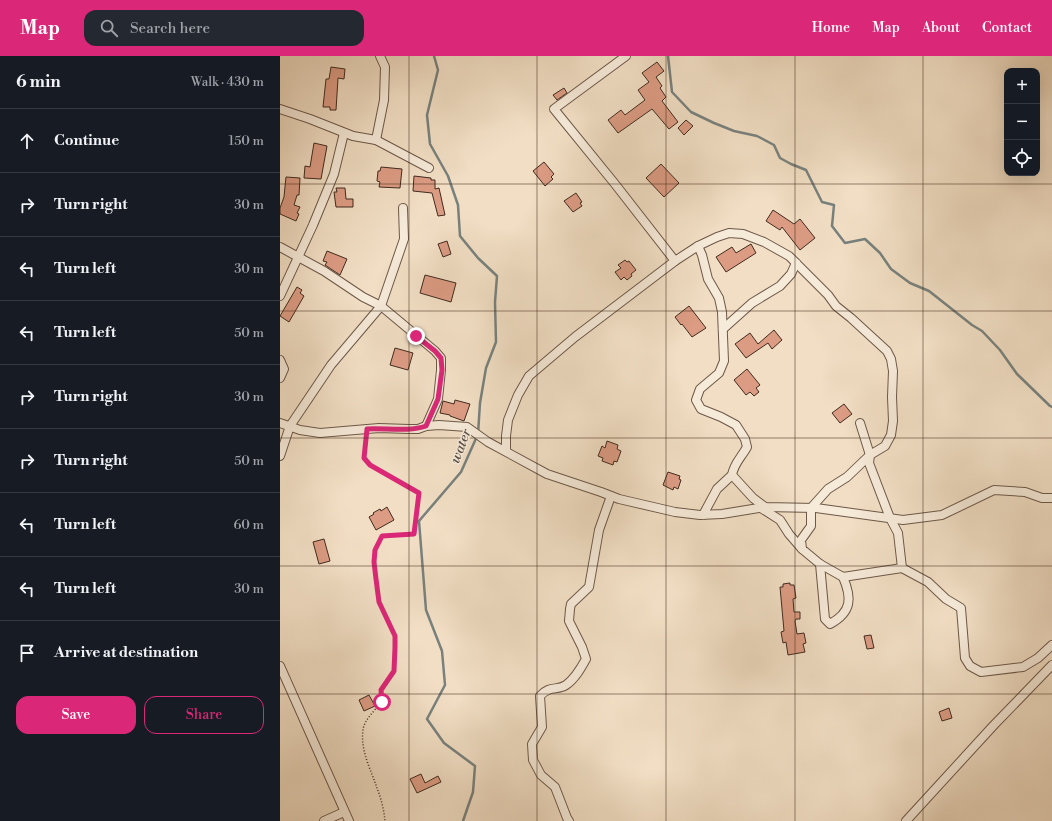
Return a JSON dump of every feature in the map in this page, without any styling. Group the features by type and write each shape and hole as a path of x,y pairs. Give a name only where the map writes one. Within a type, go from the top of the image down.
{"street":[{"path":"376,140 384,100 385,67 380,56"},
{"path":"626,56 554,109 676,261"},
{"path":"280,109 353,136 376,140 429,168"},
{"path":"280,296 313,225 334,174 344,133"},
{"path":"280,456 290,426 331,365 381,306 404,239 403,208"},
{"path":"506,451 508,420 518,395 529,376 576,337 698,246 729,233 743,234 764,242 789,256 828,295 836,306 887,352 891,359 893,371 893,420 891,435 885,446 870,454 847,477 828,489 810,508 811,526 801,540 802,549"},
{"path":"698,246 702,255 708,279 719,298 722,312 724,361 719,373 700,389 696,400 701,409 721,416 736,425 745,439 747,447 733,466 732,475 717,489 703,515"},
{"path":"280,248 324,271 363,297 381,306 435,351 441,358 442,370 438,399 426,426"},
{"path":"723,328 752,303 780,286 791,274 796,263"},
{"path":"280,360 284,369 280,378"},
{"path":"280,423 300,430 320,433 367,429 409,429 439,425 466,427 488,442 547,474 645,506 668,511 703,515 722,514 763,508 810,508 903,520 942,515 994,490 1025,492 1042,498 1052,498"},
{"path":"860,423 870,454 869,463 890,518 898,533 902,568"},
{"path":"732,475 763,508 780,520 789,534 802,549 820,564 843,576 902,568 928,582 946,599 961,608 965,658 970,666 981,672 1023,667 1038,658 1052,645"},
{"path":"569,821 555,787 541,775 533,760 532,744 542,727 540,696 546,690 566,686 576,675 586,659 582,647 569,621 570,609 571,604 589,587 599,530 611,496"},
{"path":"820,564 825,619 830,624 839,620 849,605 849,589 843,576"},
{"path":"849,589 853,582 863,574"},
{"path":"906,821 993,726 1052,665"},
{"path":"281,670 348,821"},
{"path":"324,821 344,812"}],"path":[{"path":"367,429 364,458 370,465 419,493 414,534 382,536 375,550 374,562 379,602 395,636 395,664 394,671 381,690 382,702 365,724 363,730 363,745 378,789 385,821"}],"building":[{"path":"657,62 664,71 656,77 662,86 660,88 666,97 662,101 678,122 669,129 652,109 618,133 608,120 621,110 625,115 645,100 638,90 649,82 642,73"},
{"path":"331,67 345,69 344,79 338,78 336,110 330,110 330,107 323,107 326,79 329,79"},
{"path":"564,88 567,93 557,100 553,95"},
{"path":"686,120 693,126 684,135 678,128"},
{"path":"314,143 327,146 321,179 304,178 305,166 310,167"},
{"path":"544,162 554,174 551,177 553,179 545,186 533,171"},
{"path":"661,164 679,183 664,197 646,178"},
{"path":"381,167 402,169 400,188 379,187 380,182 377,181 378,171 380,171"},
{"path":"414,176 431,178 431,180 435,180 435,189 439,188 445,215 438,216 432,193 413,191"},
{"path":"286,177 300,178 299,195 297,195 294,205 300,207 297,213 299,214 296,221 280,214 280,208 284,197"},
{"path":"336,188 345,188 346,199 353,199 353,207 336,207 334,192 337,192"},
{"path":"576,193 582,202 580,203 582,206 573,212 564,201"},
{"path":"773,210 794,224 800,219 815,238 800,250 782,227 780,230 766,221"},
{"path":"447,241 451,254 443,257 438,244"},
{"path":"751,244 756,253 726,272 716,257 732,247 736,253"},
{"path":"327,251 347,259 340,275 325,265 327,262 323,261"},
{"path":"625,260 627,262 629,261 636,270 627,280 624,277 621,280 615,272 621,268 618,265"},
{"path":"425,275 456,283 451,302 420,293"},
{"path":"297,287 302,290 300,293 304,296 289,322 280,316"},
{"path":"689,306 706,328 692,337 675,317"},
{"path":"774,330 782,340 772,349 768,343 746,358 735,344 750,333 758,344"},
{"path":"395,348 413,353 408,370 390,365"},
{"path":"747,369 760,385 756,388 759,392 754,396 750,392 746,395 734,380"},
{"path":"455,400 470,404 464,421 450,415 440,413 443,401 454,404"},
{"path":"844,404 852,414 840,423 832,413"},
{"path":"607,441 618,445 617,449 621,451 617,462 614,461 613,465 602,461 603,458 598,456 602,446 605,448"},
{"path":"668,472 680,476 679,479 681,480 678,489 674,487 673,490 663,485"},
{"path":"387,507 394,520 376,530 369,517 380,509 381,511"},
{"path":"324,539 330,561 319,564 313,542"},
{"path":"790,583 790,585 794,585 796,598 793,599 794,612 800,612 800,619 796,619 795,621 797,634 804,633 806,643 803,644 805,652 788,655 786,642 783,643 781,632 784,631 780,587 783,587 783,584"},
{"path":"871,635 874,648 867,649 864,636"},
{"path":"369,695 375,706 364,711 359,700"},
{"path":"949,708 952,718 942,721 939,712"},
{"path":"421,774 425,783 438,776 441,782 417,793 410,779"}],"waterway":[{"name":"water","path":"434,56 438,70 427,115 430,144 448,176 458,205 460,236 478,258 497,276 495,302 496,342 486,368 480,403 478,434 461,472 419,521 426,610 442,651 445,685 427,719 444,743 475,766 473,792 463,821"},
{"path":"668,56 672,92 691,112 734,131 757,136 774,145 780,158 806,170 822,202 834,205 832,226 845,243 865,239 880,253 891,269 910,283 929,291 972,325 982,331 1000,350 1017,374 1052,407"}],"route":[{"path":"382,702 381,690 394,671 395,636 379,602 374,562 375,550 382,536 414,534 419,493 370,465 364,458 367,429 409,429 426,426 438,399 442,370 441,358 435,351 416,336"}]}
